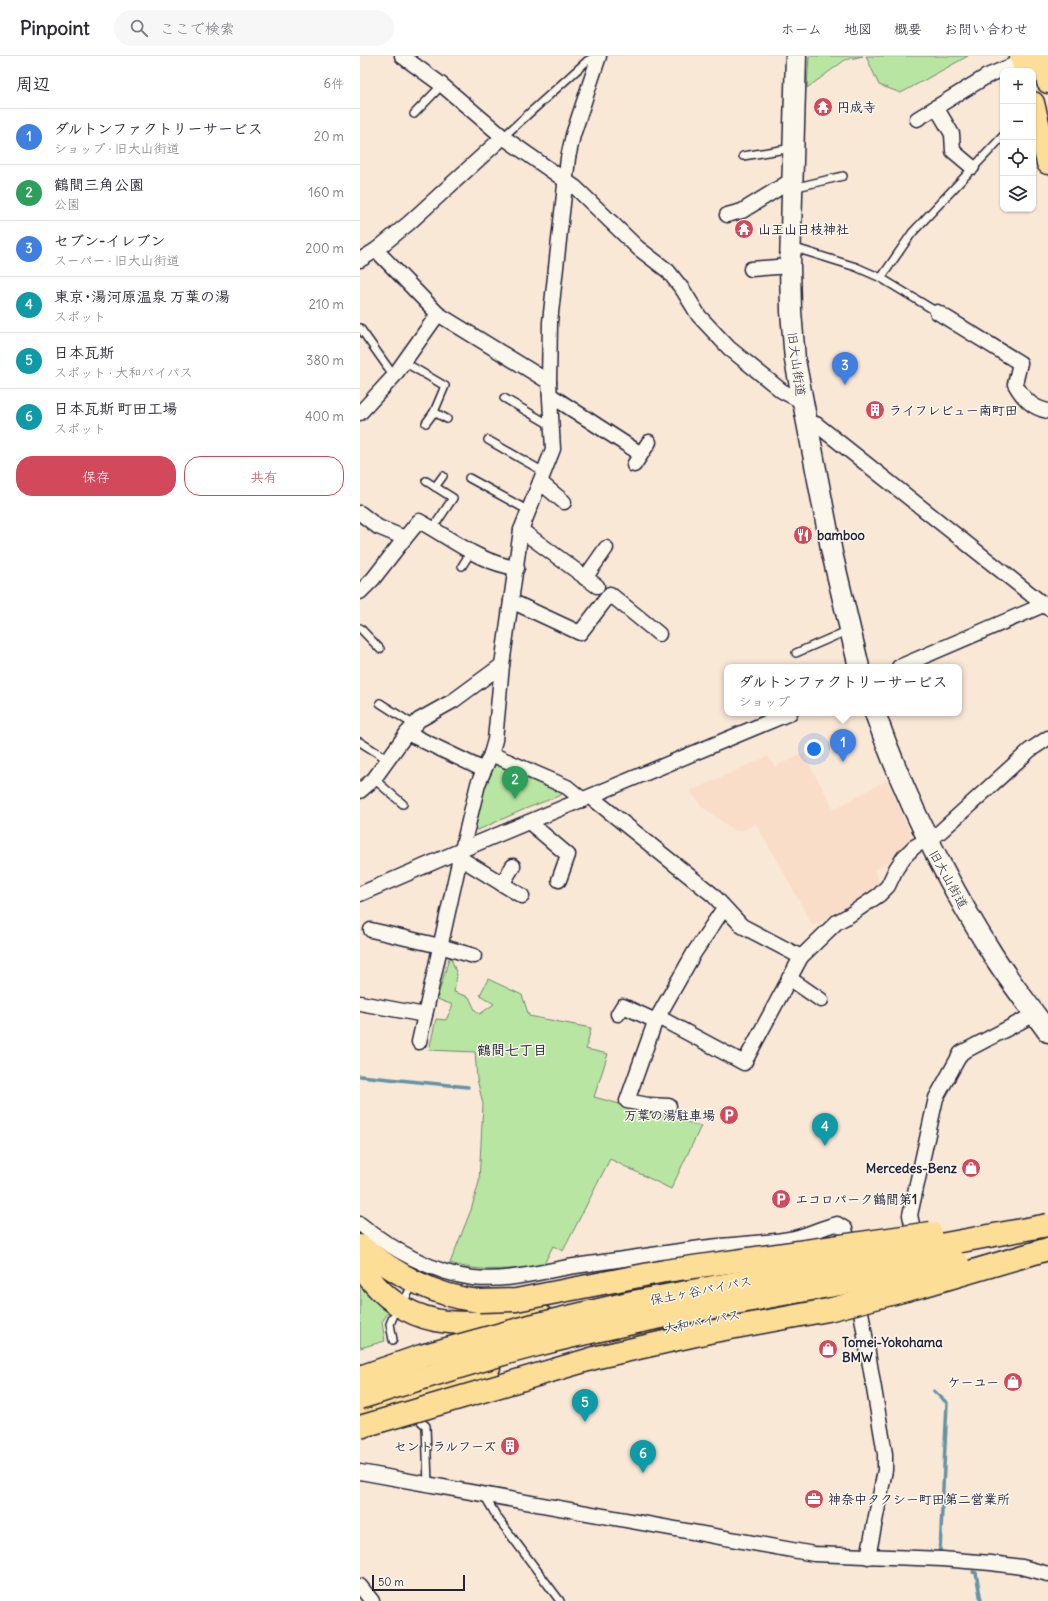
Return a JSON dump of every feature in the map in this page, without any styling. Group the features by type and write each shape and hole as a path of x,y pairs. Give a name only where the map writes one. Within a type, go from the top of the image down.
{"highway":[{"path":"1028,61 1048,82"},
{"path":"1036,118 1048,163"},
{"path":"360,1368 419,1349 541,1316 622,1299 1048,1219"},
{"path":"360,1246 390,1268 427,1289 462,1299 479,1301 516,1300 665,1271 890,1238 1048,1219"},
{"name":"保土ヶ谷バイパス","path":"360,1377 421,1356 530,1326 633,1302 1048,1225"},
{"path":"360,1427 591,1359 709,1332 828,1310 922,1286 1048,1248"},
{"name":"保土ヶ谷バイパス","path":"360,1398 427,1376 537,1345 639,1322 1048,1248"},
{"name":"大和バイパス","path":"360,1405 429,1383 587,1344 1048,1254"},
{"path":"360,1265 374,1284 392,1302 409,1312 426,1319 444,1322 476,1322 541,1316"},
{"path":"360,1412 432,1389 489,1368"}],"street":[{"path":"419,1042 460,854 478,784 491,754 495,740 502,665 517,568 521,530 553,449 550,388 550,322 566,181 573,135 598,56"},
{"name":"旧大山街道","path":"796,56 790,256 791,311 795,360 830,546 858,664"},
{"path":"410,58 503,137 589,199 638,248 668,271 683,290 699,316 729,348 782,391 816,424 1047,605 905,664"},
{"path":"917,119 987,76 1028,61"},
{"path":"936,108 952,134 953,151 972,167"},
{"path":"360,260 376,250 474,165 503,137"},
{"path":"728,215 742,210 792,184"},
{"path":"376,250 438,314 550,388 641,453"},
{"path":"751,269 790,256"},
{"path":"937,312 1020,363 1015,384 1020,393 1031,405 1048,410"},
{"path":"360,413 394,376 438,314"},
{"path":"542,477 564,502"},
{"path":"360,513 378,527 405,538"},
{"path":"360,592 373,579 419,521 433,528 478,557 504,566 517,568"},
{"path":"521,530 597,586"},
{"path":"585,578 606,548"},
{"path":"511,601 580,633 610,594 659,634"},
{"path":"360,791 374,779 410,729 419,720 453,701 502,665"},
{"path":"360,894 460,854 529,822 783,716"},
{"name":"旧大山街道","path":"876,716 893,763 928,840 956,894 994,956 1048,1032"},
{"path":"410,729 484,770"},
{"path":"618,1014 622,1006 657,1019 744,1063 801,957 837,922 879,895 888,886 896,869 904,857 914,847 940,832 1030,750 1048,738"},
{"path":"491,754 567,787 587,798 713,895 742,926 801,957"},
{"path":"529,822 568,855 558,880"},
{"path":"460,854 502,884 522,896"},
{"path":"502,884 513,866"},
{"path":"669,1106 648,1105 627,1100 657,1019 694,953 724,908"},
{"path":"371,930 440,946 474,956"},
{"path":"789,978 821,1000"},
{"path":"360,1003 425,1015"},
{"path":"916,1244 910,1215 936,1098 961,1053 1035,1014"},
{"path":"360,1224 383,1242 424,1268 462,1276 495,1279 702,1248 772,1242 796,1238 837,1224 845,1229 848,1235 858,1290 885,1454 885,1470 868,1557"},
{"path":"360,1472 814,1554 942,1559 991,1563 1022,1567 1048,1574"},
{"path":"360,1586 372,1601"}],"lane":[{"path":"503,137 587,61 598,56"},
{"path":"414,114 442,85"},
{"path":"882,278 912,233 972,167 1000,139"},
{"path":"743,156 793,148"},
{"path":"792,184 843,176"},
{"path":"790,256 856,267 882,278 937,312"},
{"path":"360,328 394,376"},
{"path":"404,362 445,386 434,412 426,423"},
{"path":"504,398 552,426"},
{"path":"434,412 447,419"},
{"path":"488,440 542,477"},
{"path":"435,487 443,476"},
{"path":"469,478 529,511"},
{"path":"426,481 452,498 433,528"},
{"path":"462,566 471,552"},
{"path":"360,628 380,649"},
{"path":"796,653 850,629"},
{"path":"380,703 410,729"},
{"path":"360,742 388,759"},
{"path":"374,779 403,804"},
{"path":"393,1317 390,1324 393,1340"},
{"path":"411,1405 414,1417 426,1426 428,1484"},
{"path":"360,1434 414,1417"},
{"path":"484,1495 501,1523 560,1601"}],"shaded area":[{"path":"803,753 834,809 887,780 912,836 912,840 897,856 874,870 880,882 875,889 813,926 756,824 744,830 735,831 702,807 690,791 768,756 775,767"}],"green space":[{"path":"809,56 863,56 845,60 807,88"},
{"path":"866,56 968,56 901,93 879,85"},
{"path":"498,763 565,791 561,795 478,830 472,828 484,782 492,767"},
{"path":"450,955 457,975 454,992 469,997 475,1010 480,1014 494,1004 480,995 488,979 522,995 529,1016 591,1028 586,1049 608,1054 594,1097 701,1126 671,1189 610,1159 563,1251 553,1246 543,1266 485,1269 450,1263 471,1210 479,1182 483,1104 477,1079 475,1052 429,1050 436,1019 446,1020 453,1005 437,999"},
{"path":"360,1280 390,1310 382,1322 385,1341 360,1348"}],"waterway":[{"path":"360,1076 468,1087"},
{"path":"934,1391 947,1403 940,1552"},
{"path":"973,1572 976,1573 981,1601"}],"place":[{"name":"円成寺","path":"823,107"},
{"name":"山王山日枝神社","path":"744,229"},
{"name":"セブン-イレブン","path":"845,385"},
{"name":"ライフレビュー南町田","path":"875,410"},
{"name":"bamboo","path":"803,535"},
{"name":"ダルトンファクトリーサービス","path":"843,762"},
{"name":"鶴間三角公園","path":"515,799"},
{"name":"万葉の湯駐車場","path":"729,1115"},
{"name":"東京･湯河原温泉 万葉の湯","path":"825,1146"},
{"name":"Mercedes-Benz","path":"971,1168"},
{"name":"エコロパーク鶴間第1","path":"781,1199"},
{"name":"Tomei-Yokohama BMW","path":"828,1349"},
{"name":"ケーユー","path":"1013,1382"},
{"name":"日本瓦斯","path":"585,1422"},
{"name":"セントラルフーズ","path":"510,1446"},
{"name":"日本瓦斯 町田工場","path":"643,1473"},
{"name":"神奈中タクシー町田第二営業所","path":"814,1499"}],"district":[{"name":"鶴間七丁目","path":"512,1050"}]}
